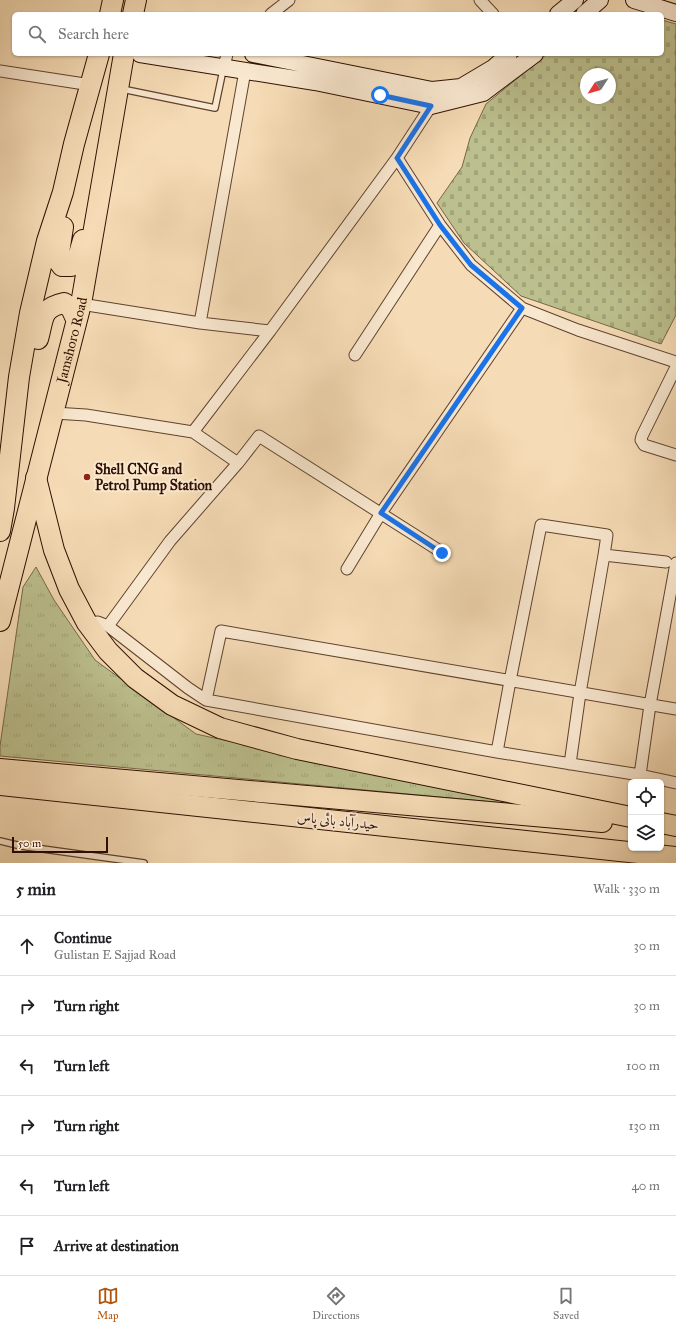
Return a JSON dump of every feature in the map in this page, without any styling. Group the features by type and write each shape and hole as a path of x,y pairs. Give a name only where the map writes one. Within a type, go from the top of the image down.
{"highway":[{"path":"110,12 113,0"},
{"path":"133,12 136,0"},
{"path":"0,530 4,508 19,377 30,313 47,241 63,192 74,144 98,56"},
{"name":"Jamshoro Road","path":"0,621 79,312 124,56"},
{"path":"63,192 63,229 59,262 62,266 71,266 77,261 104,164"},
{"path":"13,426 44,314 53,305 64,302 70,308 79,312"},
{"path":"36,478 54,550 68,588 87,623 108,651 135,678 172,705 220,728 296,749 628,816"},
{"name":"حیدرآباد بائی پاس","path":"8,778 628,824"},
{"name":"حیدرآباد بائی پاس","path":"8,778 676,856"},
{"path":"664,824 676,827"},
{"path":"664,827 676,827"}],"street":[{"path":"274,12 289,0"},
{"path":"480,0 491,12"},
{"path":"560,12 575,0"},
{"path":"586,12 600,0"},
{"path":"634,0 676,13"},
{"path":"164,56 225,61 245,71 315,82 431,106 483,93 531,56"},
{"path":"263,56 432,90 461,87 493,68 507,56"},
{"path":"0,71 91,85"},
{"path":"200,323 245,71"},
{"path":"193,432 397,158 431,106"},
{"path":"397,158 440,225 471,265 522,308 578,330 676,362"},
{"path":"354,355 440,225"},
{"path":"347,569 381,513 522,308"},
{"path":"79,312 270,330"},
{"path":"676,367 641,440 644,445 676,455"},
{"path":"54,413 86,415 193,432 238,463"},
{"path":"108,626 170,542 238,463 259,436 442,553"},
{"path":"497,752 541,525 607,535 580,693 570,764"},
{"path":"604,555 671,563 640,775"},
{"path":"87,623 98,622 108,626 188,688 206,700 497,752 640,775 676,783"},
{"path":"206,700 221,631 676,709"}],"lane":[{"path":"117,88 215,108 225,61"},
{"path":"0,841 21,846 144,863"}],"green space":[{"path":"664,21 676,24 676,315 661,344 521,296 464,243 437,203 462,167 470,138 486,104 545,56 664,56"},
{"path":"36,567 54,600 95,660 196,734 515,804 0,756 0,746 23,587"}],"place":[{"name":"Shell CNG and Petrol Pump Station","path":"87,477"}],"route":[{"path":"380,95 431,106 397,158 440,225 471,265 522,308 381,513 442,553"}]}
